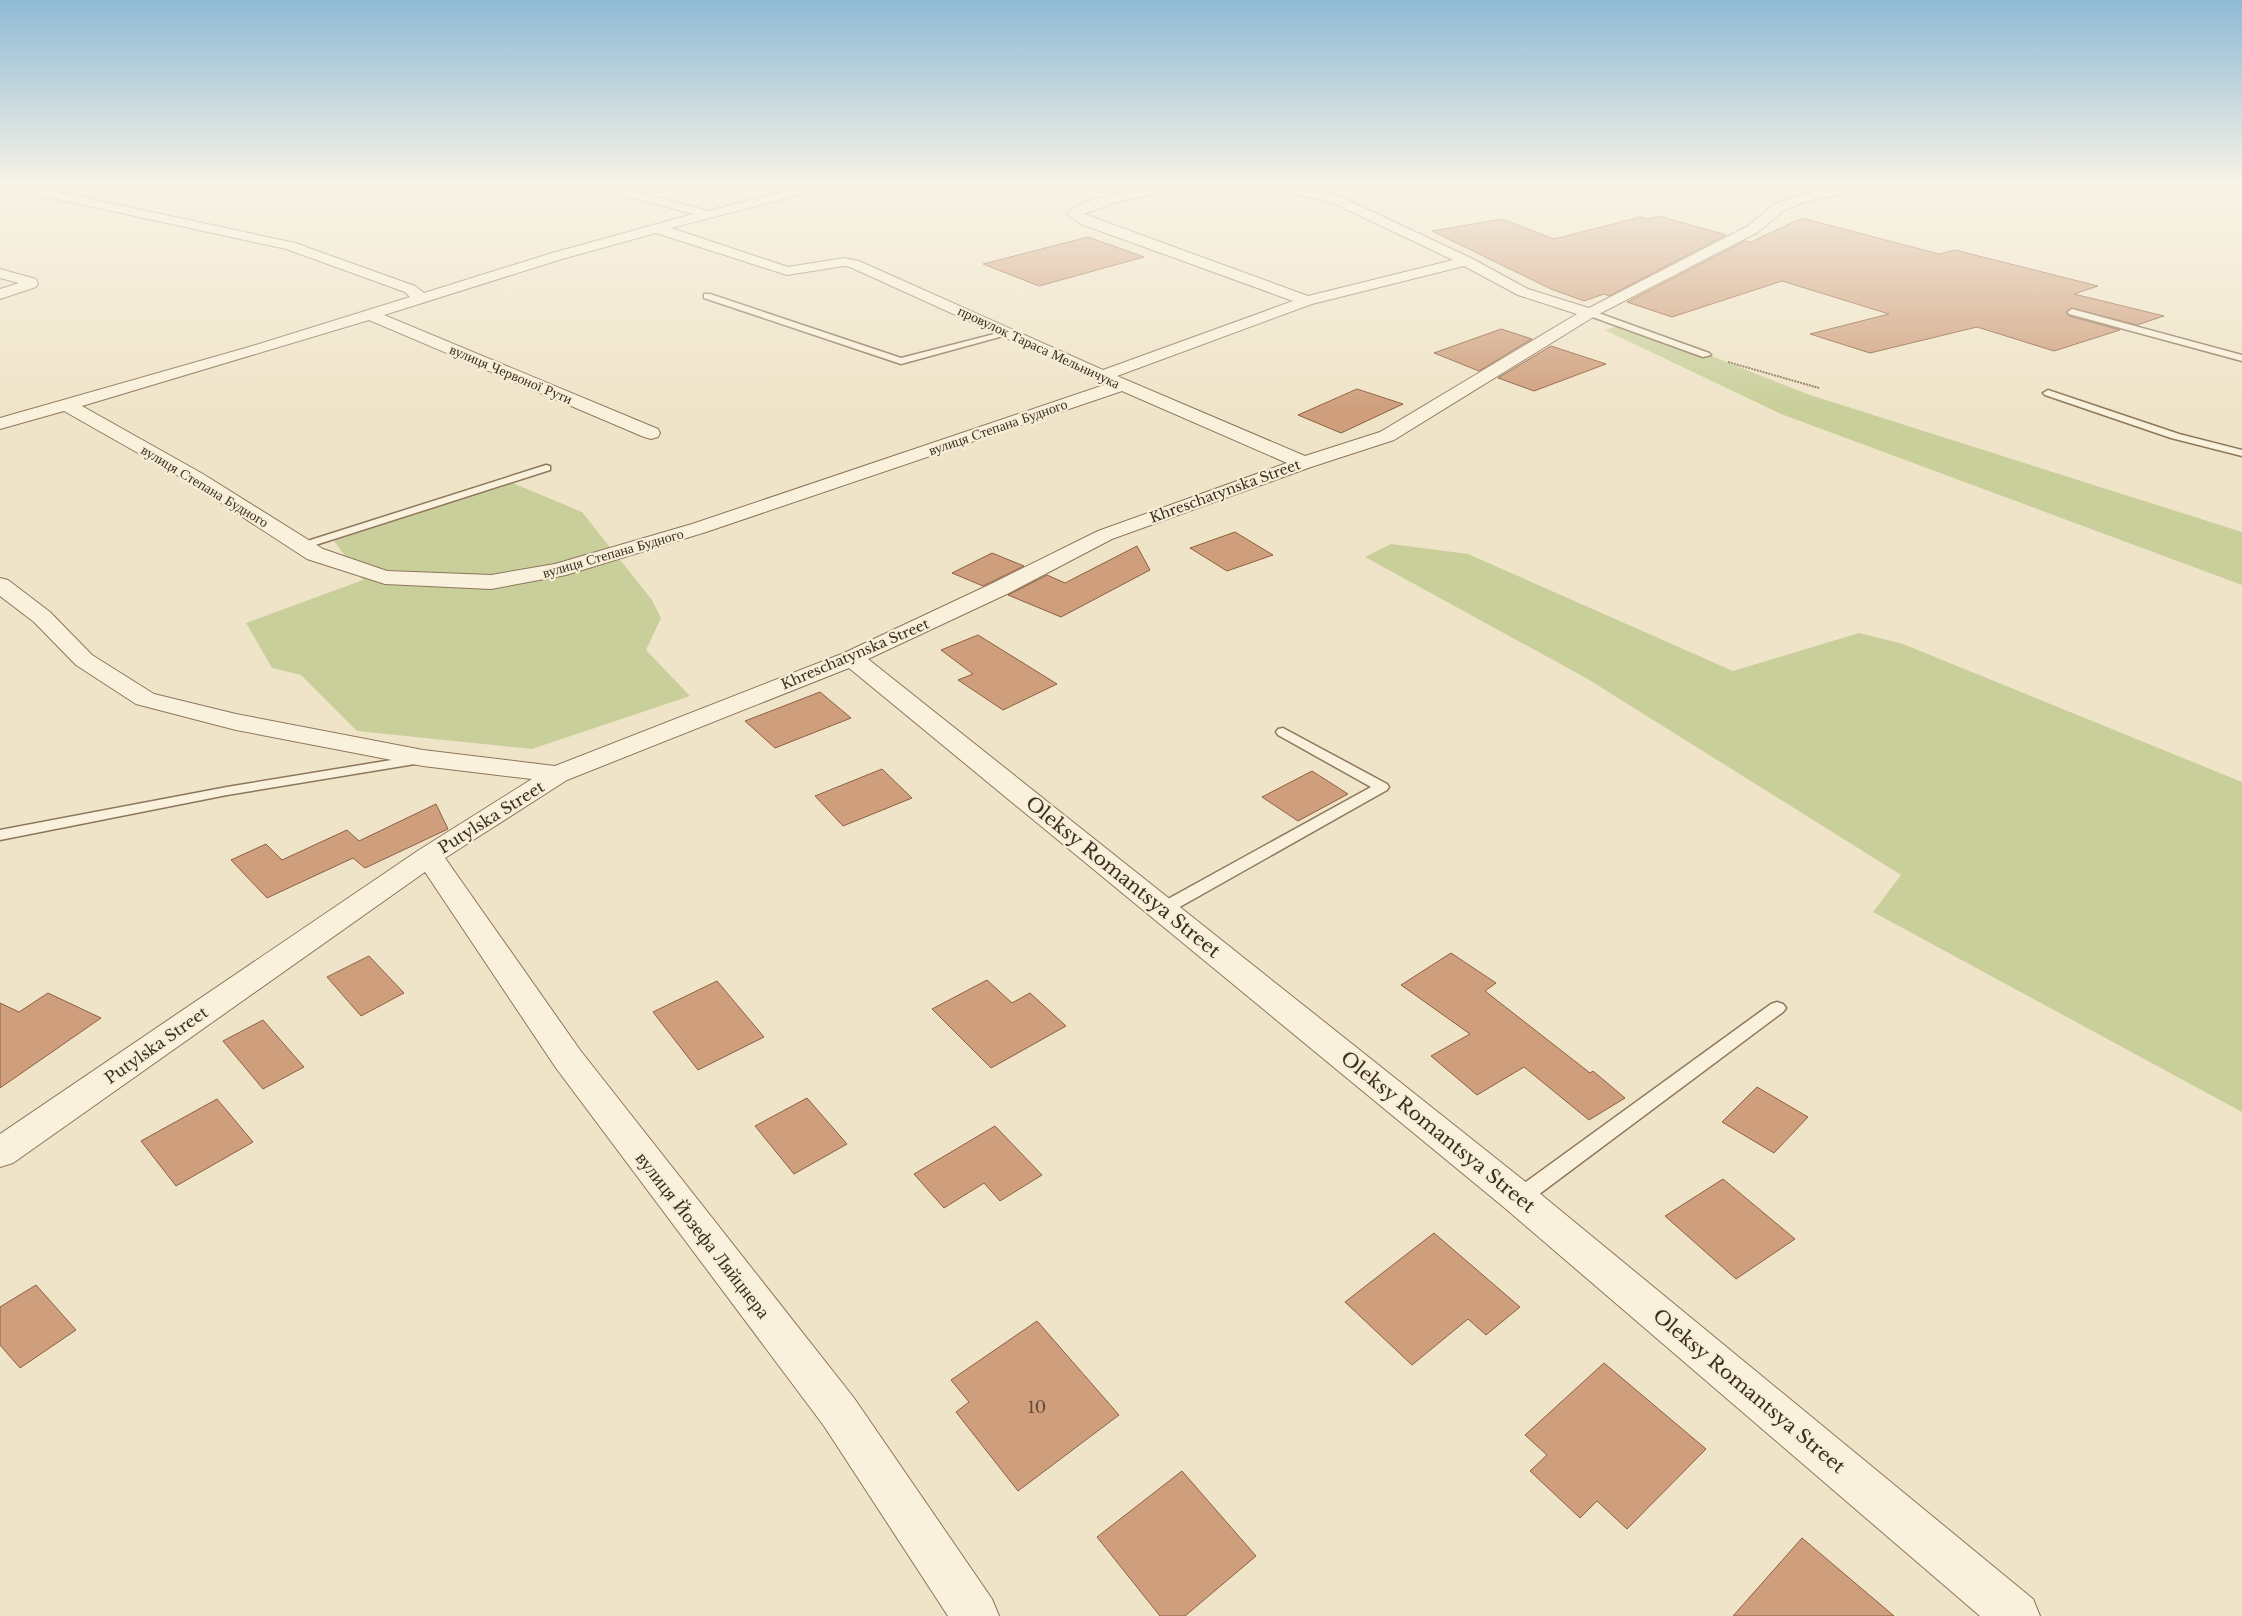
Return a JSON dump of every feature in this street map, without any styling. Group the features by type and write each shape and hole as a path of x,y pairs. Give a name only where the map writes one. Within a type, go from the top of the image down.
{"street":[{"path":"325,258 410,289 422,299"},
{"path":"0,424 556,258"},
{"name":"провулок Тараса Мельничука","path":"749,258 787,271 844,262 854,264 1122,385 1304,463"},
{"path":"1189,258 1307,301"},
{"path":"1461,258 1524,292 1590,313"},
{"name":"Khreschatynska Street","path":"558,774 852,658 1001,588 1105,535 1304,463 1386,436 1590,313 1696,258"},
{"path":"1102,376 1307,301 1466,261"},
{"path":"0,273 31,282 31,284 0,294"},
{"name":"вулиця Червоної Рути","path":"371,314 651,432"},
{"name":"вулиця Степана Будного","path":"67,405 196,478 315,554 385,577 491,582 558,570 699,528 1122,385"},
{"name":"Putylska Street","path":"0,585 42,617 84,660 145,699 236,722 423,758 558,774"},
{"name":"Oleksy Romantsya Street","path":"852,658 1519,1198 2016,1616"},
{"name":"Putylska Street","path":"0,1152 429,856 558,774"},
{"name":"вулиця Йозефа Ляйцнера","path":"429,856 568,1059 839,1412 975,1616"}],"lane":[{"path":"708,296 902,361 1010,333"},
{"path":"2072,312 2242,358"},
{"path":"1590,313 1706,355"},
{"path":"2048,393 2175,436 2242,453"},
{"path":"302,546 546,468"},
{"path":"1163,910 1382,787 1282,732"},
{"path":"0,835 227,791 423,758"},
{"path":"1519,1198 1777,1008"}],"path":[{"path":"1706,355 1819,388"}],"green space":[{"path":"1629,323 1807,394 2242,532 2242,585 1781,414 1605,330"},
{"path":"508,481 582,512 652,600 661,618 646,650 690,696 532,749 357,731 301,675 272,668 246,623 363,580 334,541"},
{"path":"1391,544 1468,554 1733,671 1859,633 1903,644 2242,782 2242,1112 1873,912 1901,875 1586,678 1365,557"}],"building":[{"path":"1005,258 1139,258 1039,286 983,264"},
{"path":"1488,258 1681,258 1609,296 1604,294 1584,301 1551,289"},
{"path":"1711,258 1988,258 2098,286 2074,294 2164,316 2137,325 2071,308 2066,312 2069,316 2120,330 2054,351 1977,327 1870,353 1810,334 1889,314 1782,281 1672,317 1627,302"},
{"path":"1501,329 1532,339 1479,371 1434,353"},
{"path":"1551,346 1606,364 1534,391 1498,378"},
{"path":"1357,389 1403,404 1341,433 1298,415"},
{"path":"1235,532 1273,555 1227,571 1190,548"},
{"path":"1137,546 1150,570 1061,617 1008,595 1047,575 1065,583"},
{"path":"992,553 1024,566 983,586 952,573"},
{"path":"978,635 1057,684 1003,710 958,680 973,674 941,650"},
{"path":"820,692 851,718 775,748 745,721"},
{"path":"882,769 912,798 843,826 815,796"},
{"path":"1312,771 1348,794 1298,821 1262,797"},
{"path":"436,804 448,829 365,868 353,858 267,898 231,860 266,844 282,860 347,830 359,841"},
{"path":"1451,953 1496,983 1485,991 1590,1073 1593,1071 1625,1098 1589,1120 1524,1067 1477,1095 1431,1056 1470,1034 1401,985"},
{"path":"369,956 404,993 361,1016 327,977"},
{"path":"987,980 1012,1003 1030,993 1066,1026 991,1068 932,1009"},
{"path":"717,981 764,1037 698,1070 653,1012"},
{"path":"48,993 101,1018 0,1088 0,1003 19,1012"},
{"path":"263,1020 304,1067 263,1089 223,1041"},
{"path":"1757,1087 1808,1117 1774,1153 1722,1122"},
{"path":"807,1098 847,1144 794,1174 755,1126"},
{"path":"217,1099 253,1142 176,1186 141,1141"},
{"path":"995,1126 1042,1175 1000,1201 984,1183 944,1208 914,1174"},
{"path":"1723,1179 1795,1239 1736,1279 1665,1216"},
{"path":"1434,1233 1520,1307 1486,1335 1468,1319 1412,1365 1345,1302"},
{"path":"36,1285 76,1330 20,1368 0,1345 0,1307"},
{"path":"1037,1321 1119,1415 1018,1491 956,1412 969,1402 951,1380"},
{"path":"1604,1363 1706,1449 1627,1529 1597,1501 1580,1518 1530,1471 1547,1455 1525,1435"},
{"path":"1182,1471 1256,1556 1185,1616 1160,1616 1097,1537"},
{"path":"1802,1538 1894,1616 1733,1616"}]}
